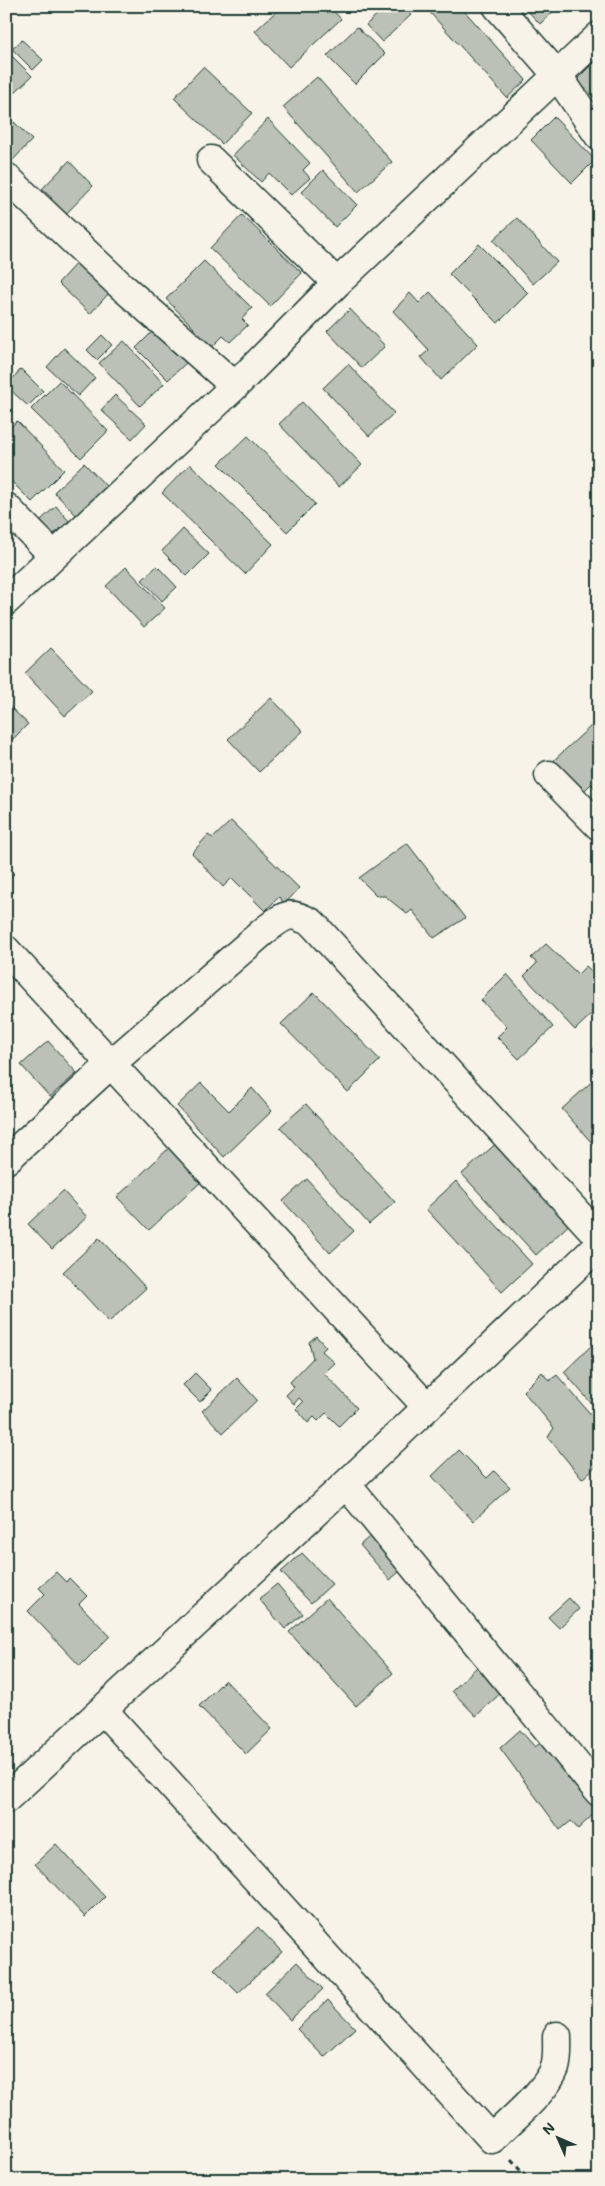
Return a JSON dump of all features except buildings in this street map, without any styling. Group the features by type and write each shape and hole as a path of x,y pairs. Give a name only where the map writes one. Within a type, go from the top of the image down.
{"street":[{"path":"497,6 558,76 599,136"},
{"path":"6,601 235,386 337,283 599,36"},
{"path":"211,160 337,283"},
{"path":"6,177 118,283 235,386"},
{"path":"6,507 54,556"},
{"path":"549,775 599,826"},
{"path":"6,1160 112,1063 264,931 282,917 296,915 312,923 599,1237"},
{"path":"6,950 427,1407"},
{"path":"6,1799 346,1484 599,1245"},
{"path":"346,1484 599,1792"},
{"path":"102,1710 492,2139 552,2076 556,2063 557,2036"}]}
